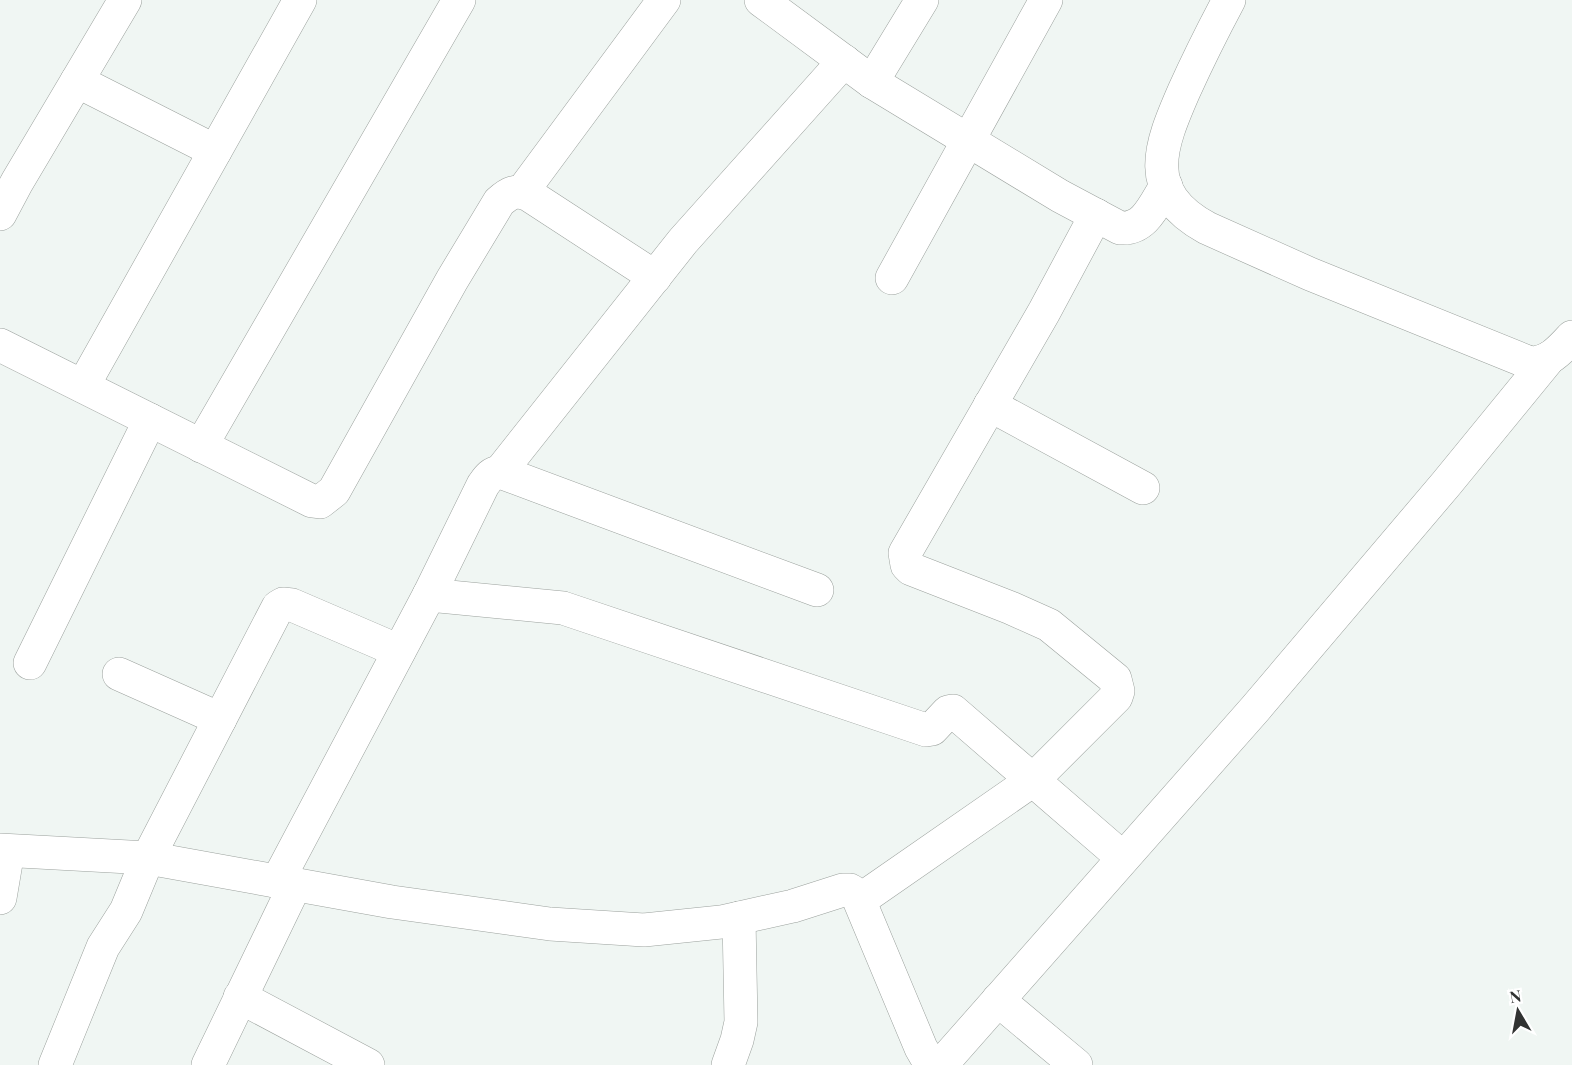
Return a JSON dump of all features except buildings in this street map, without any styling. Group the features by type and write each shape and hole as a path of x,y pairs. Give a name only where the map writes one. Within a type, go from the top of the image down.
{"street":[{"path":"0,214 124,0"},
{"path":"83,386 300,0"},
{"path":"201,446 459,0"},
{"path":"522,192 664,0"},
{"path":"760,0 872,82 1120,228 1136,227 1146,218 1166,186"},
{"path":"872,82 922,0"},
{"path":"892,278 1046,0"},
{"path":"1226,1 1166,130 1162,147 1163,180 1170,197 1192,220 1257,251 1530,363 1540,363 1561,347"},
{"path":"208,1065 240,997 286,883 399,651 488,476 500,472 683,241 844,61"},
{"path":"76,81 214,152"},
{"path":"0,345 312,501 320,502 334,491 452,280 499,202 513,191 522,192 655,277"},
{"path":"860,900 1033,780 1116,697 1118,691 1115,679 1049,625 911,569 905,560 908,546 1044,312 1096,215"},
{"path":"941,1065 1255,709 1561,347"},
{"path":"990,405 1143,488"},
{"path":"30,663 150,420"},
{"path":"500,472 817,590"},
{"path":"429,595 563,608 926,730 932,729 948,712 953,711 1123,858"},
{"path":"55,1065 103,947 126,910 148,858 273,614 283,604 292,605 399,651"},
{"path":"119,674 220,719"},
{"path":"0,898 4,850 148,858 392,903 550,924 644,930 721,922 793,906 843,890 854,892 860,900 921,1048 931,1065"},
{"path":"728,1065 741,1022 740,918"},
{"path":"240,997 368,1065"},
{"path":"998,1000 1076,1065"}]}
